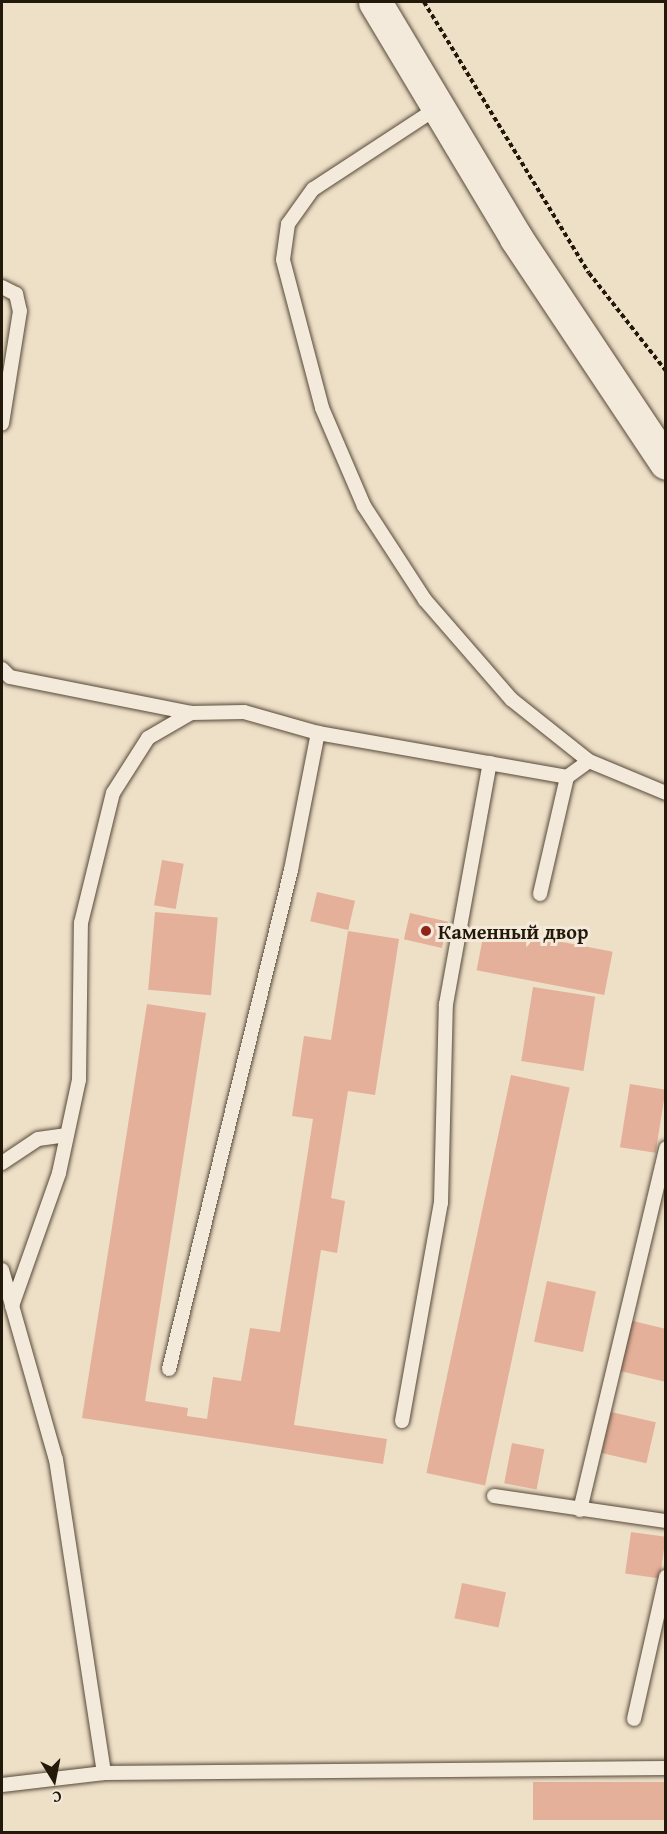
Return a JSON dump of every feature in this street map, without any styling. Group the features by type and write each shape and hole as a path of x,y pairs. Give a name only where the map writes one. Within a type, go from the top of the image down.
{"street":[{"path":"375,2 516,238 666,463"}],"lane":[{"path":"437,108 313,189 288,224 283,260 295,316 322,408 364,506 425,600 511,699 589,761 666,792"},
{"path":"2,287 16,294 20,311 2,424"},
{"path":"2,669 10,677 191,713 244,712 318,733 567,777"},
{"path":"12,1306 59,1173 79,1080 81,923 113,793 147,738 191,713"},
{"path":"169,1369 289,882 318,733"},
{"path":"540,894 567,777 589,761"},
{"path":"402,1421 441,1203 446,1004 490,763"},
{"path":"2,1163 38,1139 67,1135"},
{"path":"580,1510 666,1148"},
{"path":"2,1270 56,1460 104,1773"},
{"path":"494,1496 666,1521"},
{"path":"634,1719 666,1577"},
{"path":"2,1785 104,1773 666,1768"}],"path":[{"path":"424,2 589,273 666,371"}],"building":[{"path":"162,860 184,864 176,909 154,905"},
{"path":"317,892 355,901 348,930 310,921"},
{"path":"155,912 218,917 211,995 148,990"},
{"name":"Каменный двор","path":"410,913 448,922 442,948 404,939"},
{"path":"485,927 613,952 604,995 477,970"},
{"path":"348,931 399,939 375,1095 348,1091 331,1198 345,1201 337,1253 321,1250 294,1425 387,1439 383,1464 82,1418 147,1004 206,1013 145,1401 188,1408 187,1416 207,1419 213,1377 241,1381 250,1328 280,1332 313,1119 292,1116 304,1036 331,1040"},
{"path":"533,987 595,997 583,1071 521,1061"},
{"path":"511,1075 570,1087 485,1486 426,1473"},
{"path":"630,1084 666,1090 656,1153 620,1147"},
{"path":"547,1281 596,1291 583,1352 534,1342"},
{"path":"629,1320 666,1329 666,1382 616,1370"},
{"path":"611,1412 656,1422 646,1463 602,1453"},
{"path":"512,1443 544,1449 537,1490 504,1483"},
{"path":"631,1532 666,1537 660,1578 625,1574"},
{"path":"462,1583 506,1592 499,1628 455,1618"},
{"path":"533,1782 666,1782 666,1820 533,1820"}],"place":[{"name":"Каменный двор","path":"426,931"}]}
